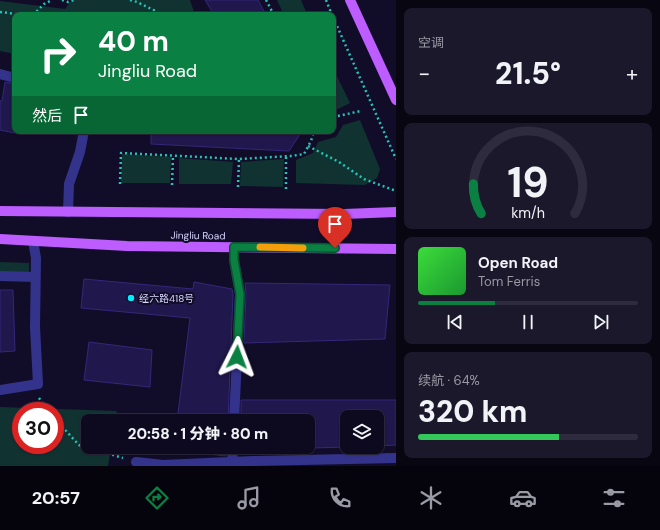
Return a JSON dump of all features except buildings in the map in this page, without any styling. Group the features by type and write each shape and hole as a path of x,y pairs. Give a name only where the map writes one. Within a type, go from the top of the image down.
{"main road":[{"path":"350,0 396,100"},
{"path":"0,211 344,214 396,212"},
{"name":"Jingliu Road","path":"0,239 127,246 396,249"}],"street":[{"path":"0,74 12,77"},
{"path":"68,212 69,184 80,152 83,134"},
{"path":"0,390 38,384 35,327 36,258 33,241"},
{"path":"234,247 234,260 240,294 234,414"},
{"path":"0,276 35,277"},
{"path":"232,462 233,454"},
{"path":"136,462 164,465 396,458"}],"path":[{"path":"37,12 44,4 52,0"},
{"path":"62,0 68,2 74,0"},
{"path":"130,0 158,12"},
{"path":"266,0 272,12"},
{"path":"326,0 331,12"},
{"path":"0,12 12,13"},
{"path":"336,23 396,159"},
{"path":"336,116 361,111"},
{"path":"120,184 121,152 239,159 286,156 304,154 313,134"},
{"path":"308,146 339,162 364,179 396,192"},
{"path":"172,185 173,156"},
{"path":"286,156 286,189"},
{"path":"238,187 239,159"},
{"path":"64,429 79,445 136,462"}],"green space":[{"path":"72,0 190,0 194,12 12,12 12,53 0,51 0,1 65,9"},
{"path":"277,0 301,0 306,12 283,12"},
{"path":"336,74 350,103 336,110"},
{"path":"360,120 380,169 377,178 365,185 296,183 296,160 313,153 318,142 336,137 343,125"},
{"path":"122,154 171,157 170,183 121,183"},
{"path":"179,158 233,162 231,184 179,184"},
{"path":"284,159 283,187 240,186 241,162"},
{"path":"0,262 29,263 29,273 0,272"},
{"path":"0,407 12,407 12,454 64,454 64,409 117,411 116,414 81,414 81,454 110,454 108,466 0,466"}],"slow traffic":[{"path":"260,247 303,248"}],"place":[{"name":"经六路418号","path":"131,298"}],"route":[{"path":"237,357 240,294 234,260 234,247 335,248"}]}
